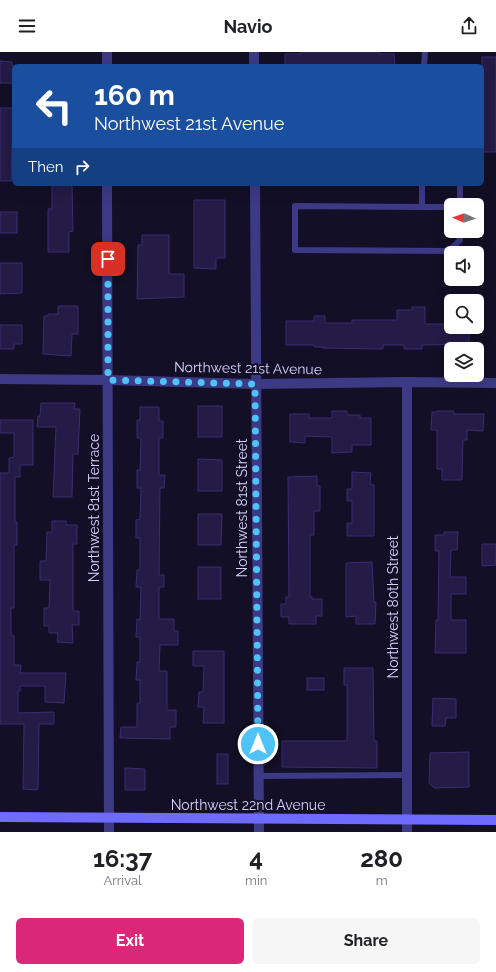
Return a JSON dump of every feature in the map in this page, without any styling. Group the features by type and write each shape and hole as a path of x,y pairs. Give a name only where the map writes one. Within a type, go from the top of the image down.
{"main road":[{"name":"Northwest 22nd Avenue","path":"0,817 496,820"}],"street":[{"path":"107,52 107,64"},
{"path":"254,52 254,64"},
{"name":"Northwest 81st Terrace","path":"107,186 109,832"},
{"name":"Northwest 81st Street","path":"254,186 258,832"},
{"name":"Northwest 21st Avenue","path":"0,379 255,384 407,382 496,383"},
{"name":"Northwest 80th Street","path":"407,382 407,832"}],"lane":[{"path":"424,64 425,52"},
{"path":"422,186 422,206"},
{"path":"460,186 460,198"},
{"path":"444,207 296,206 295,250 449,250 460,240 460,238"},
{"path":"258,776 407,775"}],"building":[{"path":"301,52 379,52 379,54 394,54 395,64 285,64 285,54 301,54"},
{"path":"482,57 496,57 496,152 484,152 484,64 482,64"},
{"path":"0,61 12,62 12,83 0,83"},
{"path":"0,108 12,108 11,181 0,181"},
{"path":"52,186 72,186 73,231 69,232 69,252 48,252 48,209 52,209"},
{"path":"194,200 225,200 225,258 216,258 216,269 194,268"},
{"path":"0,212 17,212 17,233 0,233"},
{"path":"142,235 169,235 169,274 184,274 184,297 137,299 138,245 142,245"},
{"path":"0,263 22,263 22,293 0,294"},
{"path":"58,306 78,306 78,334 72,334 71,356 43,354 44,316 48,316 48,314 58,314"},
{"path":"412,307 425,307 425,324 444,324 444,334 469,334 469,342 444,342 444,345 422,345 422,349 404,349 404,345 383,345 383,349 322,348 314,347 314,345 286,345 286,321 314,321 314,316 325,316 325,323 352,323 352,320 397,320 397,310 412,310"},
{"path":"0,325 22,325 22,344 14,344 14,349 0,349"},
{"path":"41,403 75,403 74,409 80,409 78,454 73,454 72,497 53,497 56,427 37,427"},
{"path":"198,406 222,406 222,437 198,437"},
{"path":"140,407 159,407 159,421 163,421 163,438 159,438 159,475 165,475 164,488 160,488 159,575 164,575 164,587 159,587 159,619 174,619 174,631 178,631 178,645 160,645 159,671 167,671 167,710 176,710 176,727 170,727 170,739 120,738 121,727 137,727 137,703 140,703 140,680 136,680 137,662 140,662 140,637 136,637 137,619 140,620 141,587 136,587 137,570 140,570 140,538 136,538 136,520 140,519 141,488 137,488 137,470 140,470 141,438 137,438 137,420 140,420"},
{"path":"332,411 347,411 347,415 360,415 360,418 371,418 371,445 352,445 352,452 332,453 332,437 305,436 305,443 290,442 290,414 309,414 309,418 332,418"},
{"path":"454,411 454,414 484,414 483,431 467,430 467,440 463,440 462,480 442,480 442,469 437,469 437,430 431,430 432,412"},
{"path":"0,420 33,420 33,465 20,465 20,477 15,477 15,522 17,522 17,545 14,545 14,608 11,608 11,632 12,636 14,636 14,665 21,665 20,673 66,673 64,703 45,702 45,686 20,686 20,691 18,691 18,713 54,712 54,724 39,724 38,790 23,789 24,724 0,724 0,473 9,473 9,458 14,457 14,433 0,433"},
{"path":"198,459 222,460 222,491 198,491"},
{"path":"352,472 371,473 370,484 374,485 374,536 347,536 347,523 352,523 352,501 347,501 347,489 352,489"},
{"path":"317,476 317,486 320,486 320,511 314,511 314,535 310,535 310,597 312,597 312,599 322,599 322,616 316,616 316,624 289,624 289,617 281,617 281,604 286,604 286,597 289,597 288,477"},
{"path":"198,514 222,514 221,545 198,545"},
{"path":"52,521 66,521 66,525 77,525 77,544 73,544 73,611 79,611 79,625 72,625 73,643 57,642 58,633 49,633 49,626 44,626 44,608 49,608 50,580 40,580 40,561 46,561 47,532 52,532"},
{"path":"444,532 458,532 457,550 451,550 450,577 466,577 466,594 451,594 451,620 466,620 466,653 435,653 436,620 438,620 439,551 435,551 435,535 444,535"},
{"path":"482,544 496,544 496,565 482,566"},
{"path":"372,562 374,602 376,602 375,624 356,624 356,616 346,617 346,563"},
{"path":"198,567 221,567 221,599 198,599"},
{"path":"193,651 224,651 224,723 203,723 204,707 198,707 199,692 203,692 204,666 193,666"},
{"path":"344,668 373,668 374,741 377,741 377,768 282,767 282,741 347,741 347,685 344,685"},
{"path":"307,678 324,678 324,690 307,690"},
{"path":"433,698 456,699 456,718 446,718 445,726 432,726"},
{"path":"469,752 469,787 434,788 429,783 430,753"},
{"path":"217,754 228,754 228,784 217,784"},
{"path":"125,768 145,769 145,790 125,790"}],"route":[{"path":"108,259 108,380 255,384 258,744"}]}
